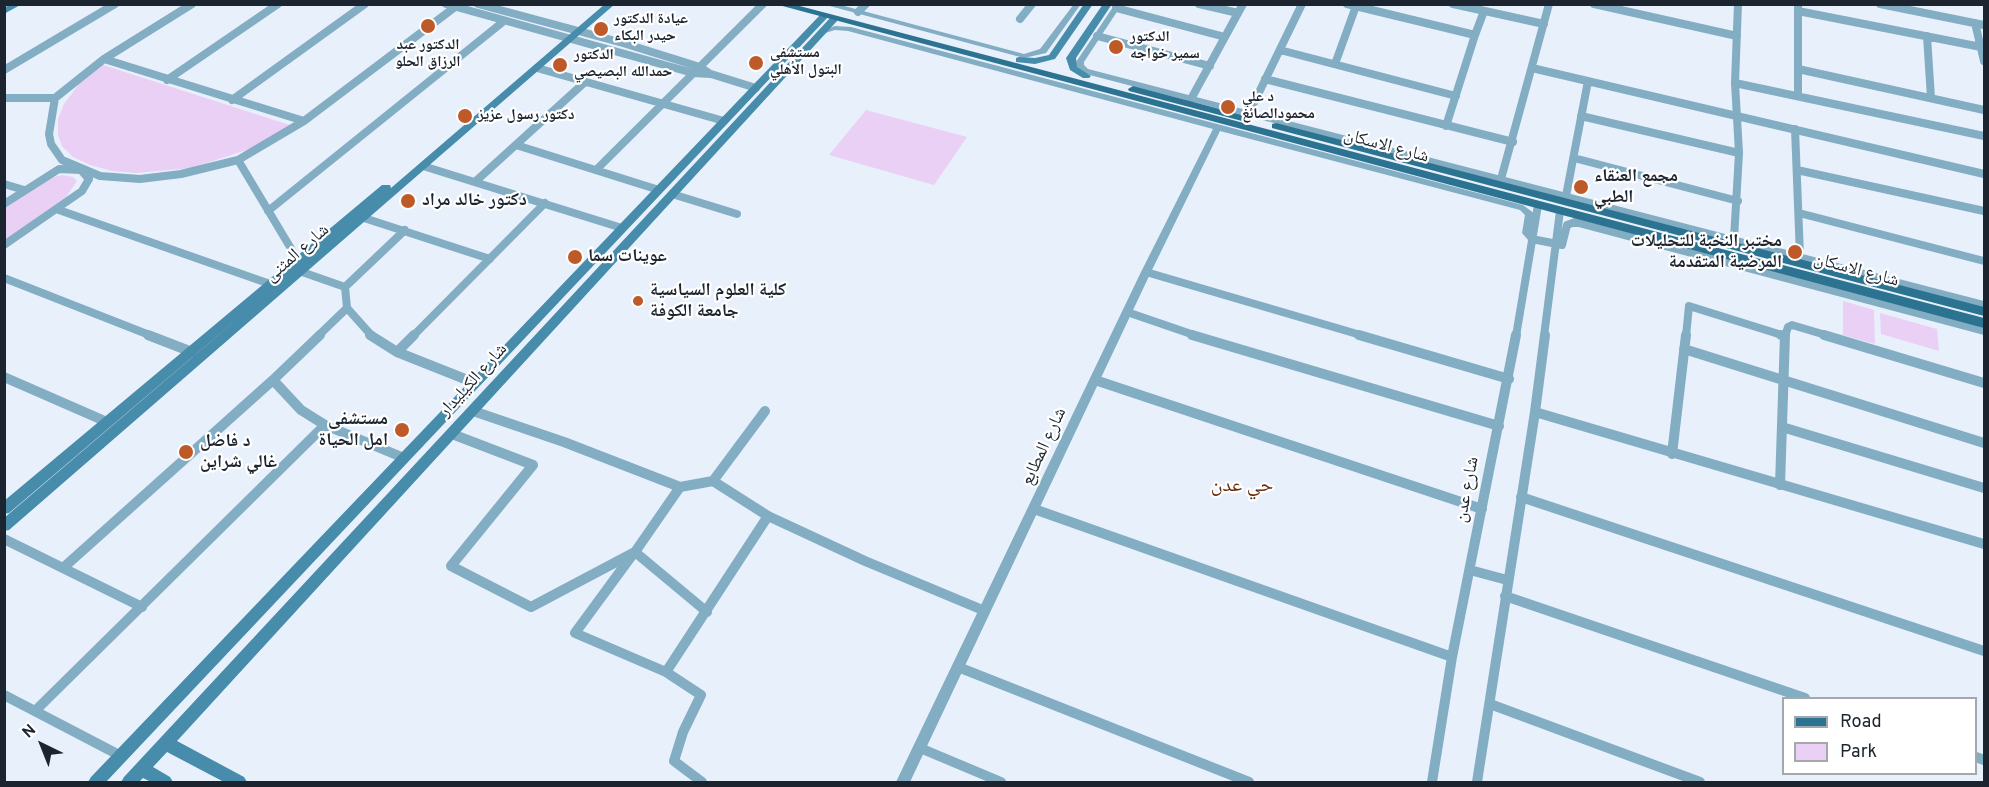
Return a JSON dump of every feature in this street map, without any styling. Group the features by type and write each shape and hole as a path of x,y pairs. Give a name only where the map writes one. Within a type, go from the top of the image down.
{"main road":[{"path":"4,12 18,4"},
{"name":"شارع المثنى","path":"339,234 364,218 537,68 599,4"},
{"name":"شارع المثنى","path":"4,526 86,458 300,267 570,34 611,4"},
{"name":"شارع الاسكان","path":"779,4 829,11 1217,108 1385,168 1538,205 1560,200 1771,271 1983,324"},
{"name":"شارع الاسكان","path":"807,4 918,45 982,62 1147,105 1251,121"},
{"path":"1088,6 1085,18 1095,21"},
{"path":"1018,60 1035,61 1052,57 1088,6"},
{"path":"1086,76 1073,68 1071,58 1095,21 1115,6"},
{"name":"شارع الكيليدار","path":"129,783 672,194 817,31 829,11"},
{"name":"شارع الكيليدار","path":"96,783 724,121 817,31"},
{"name":"شارع الاسكان","path":"1282,133 1340,140 1560,200 1848,273 1983,324"},
{"name":"شارع المثنى","path":"4,509 10,497 49,472 273,285 300,267"},
{"path":"553,302 552,308 555,310 568,306"},
{"path":"495,388 497,377 534,336 528,333 520,337"},
{"path":"73,452 70,455 72,461 86,458"},
{"path":"49,472 61,469 64,476"},
{"path":"167,744 239,783"},
{"path":"142,769 165,783"}],"street":[{"path":"4,70 115,4"},
{"path":"4,245 87,186 88,179 81,170 62,160 51,144 49,123 55,98 104,59 192,4"},
{"path":"167,80 278,4"},
{"path":"232,100 365,4"},
{"path":"446,4 504,21 631,46 700,67 711,74"},
{"path":"477,4 622,53 693,73 711,74 756,88"},
{"path":"596,170 763,4"},
{"path":"858,12 866,4"},
{"path":"1020,19 1032,4"},
{"path":"829,11 858,12 976,46 1024,56 1043,51 1078,4"},
{"path":"1199,4 1238,14"},
{"path":"1191,99 1243,4"},
{"path":"1302,4 1265,79 1251,121 1340,140"},
{"path":"1347,4 1475,35"},
{"path":"1454,4 1544,24"},
{"path":"1501,179 1549,4"},
{"path":"1594,4 1737,36"},
{"path":"1734,239 1739,153 1735,82 1738,4"},
{"path":"1880,4 1984,25"},
{"path":"1217,108 1191,99 1123,84 1088,72 1080,66 1080,62 1115,6 1225,37"},
{"path":"1335,64 1356,6"},
{"path":"4,204 59,169 81,170 115,178 140,179 181,174 238,160 304,121 455,7"},
{"path":"1798,95 1798,8 1981,47"},
{"path":"1446,126 1484,11"},
{"path":"267,211 504,21"},
{"path":"1975,23 1984,61"},
{"path":"817,31 841,28 918,45"},
{"path":"1097,36 1210,66"},
{"path":"1927,36 1931,98"},
{"path":"622,53 631,46"},
{"path":"1280,50 1456,96"},
{"path":"104,59 304,121"},
{"path":"537,68 724,121"},
{"path":"1532,68 1984,174"},
{"path":"1798,69 1984,110"},
{"path":"1265,79 1512,142"},
{"path":"1477,783 1535,412 1560,200 1574,158 1588,81"},
{"path":"476,181 585,82"},
{"path":"1735,82 1984,136"},
{"path":"4,98 55,98"},
{"path":"1147,105 1218,127 1385,168 1525,209 1530,217 1527,233 1532,239 1563,244 1567,225 1575,222 1771,271"},
{"path":"1581,116 1739,153"},
{"name":"شارع المطابع","path":"903,783 1127,312 1218,127"},
{"path":"1795,129 1800,256"},
{"path":"516,145 659,190"},
{"path":"1574,158 1738,201"},
{"path":"238,160 300,267 345,287"},
{"path":"423,166 622,228"},
{"path":"1797,170 1984,211"},
{"path":"1458,171 1501,179 1560,200 1734,239 1800,256 1848,273 1984,305"},
{"path":"4,184 24,190"},
{"path":"672,194 737,214"},
{"path":"397,352 545,203"},
{"name":"شارع عدن","path":"1432,783 1452,657 1509,379 1538,205"},
{"path":"56,209 273,285"},
{"path":"1799,213 1984,261"},
{"path":"364,218 490,259"},
{"path":"345,287 405,230"},
{"path":"1146,273 1509,379"},
{"path":"4,278 192,352"},
{"path":"345,287 347,308 370,335 397,352 475,383"},
{"path":"1672,454 1689,306 1785,336"},
{"path":"63,568 273,380 347,308"},
{"path":"1127,312 1180,331 1499,426"},
{"path":"1780,485 1785,336 1788,327 1792,325 1984,382"},
{"path":"1684,349 1984,443"},
{"path":"4,377 107,422"},
{"path":"273,380 301,410 326,425 404,458"},
{"path":"1095,381 1482,509"},
{"path":"473,411 564,442 680,487 713,481 768,516 865,561 985,612"},
{"path":"713,481 765,411"},
{"path":"1535,412 1984,544"},
{"path":"35,711 326,425"},
{"path":"1782,427 1984,488"},
{"path":"452,434 533,465 451,566 531,607 635,552"},
{"path":"680,487 575,633 666,672 701,695 683,732 674,761 702,783"},
{"path":"1521,497 1984,651"},
{"path":"1034,509 1452,657"},
{"path":"666,672 768,516"},
{"path":"4,539 142,607"},
{"path":"635,552 707,612"},
{"path":"1470,570 1508,580"},
{"path":"1505,596 1799,697"},
{"path":"958,667 1249,783"},
{"path":"4,695 121,756"},
{"path":"1490,704 1700,783"},
{"path":"920,748 1001,783"}],"green space":[{"path":"103,65 293,126 250,149 191,168 136,173 112,171 90,165 73,157 62,146 58,135 58,119 64,104 79,84"},
{"path":"866,110 967,137 934,185 829,155"},
{"path":"62,175 73,177 77,181 66,197 5,240 5,208 50,178"},
{"path":"1843,301 1874,310 1875,344 1843,335"},
{"path":"1880,313 1937,329 1939,351 1881,334"}],"place":[{"name":"الدكتور عبد الرزاق الحلو","path":"428,26"},
{"name":"عيادة الدكتور حيدر البكاء","path":"601,29"},
{"name":"الدكتور سمير خواجه","path":"1116,47"},
{"name":"مستشفى البتول الأهلي","path":"756,63"},
{"name":"الدكتور حمدالله البصيصي","path":"560,65"},
{"name":"د علي محمودالصائغ","path":"1228,107"},
{"name":"دكتور رسول عزيز","path":"465,116"},
{"name":"مجمع العنقاء الطبي","path":"1581,187"},
{"name":"دكتور خالد مراد","path":"408,201"},
{"name":"مختبر النخبة للتحليلات المرضية المتقدمة","path":"1795,252"},
{"name":"عوينات سما","path":"575,257"},
{"name":"كلية العلوم السياسية جامعة الكوفة","path":"638,301"},
{"name":"مستشفى امل الحياة","path":"402,430"},
{"name":"د فاضل غالي شراين","path":"186,452"}],"district":[{"name":"حي عدن","path":"1242,487"}]}
